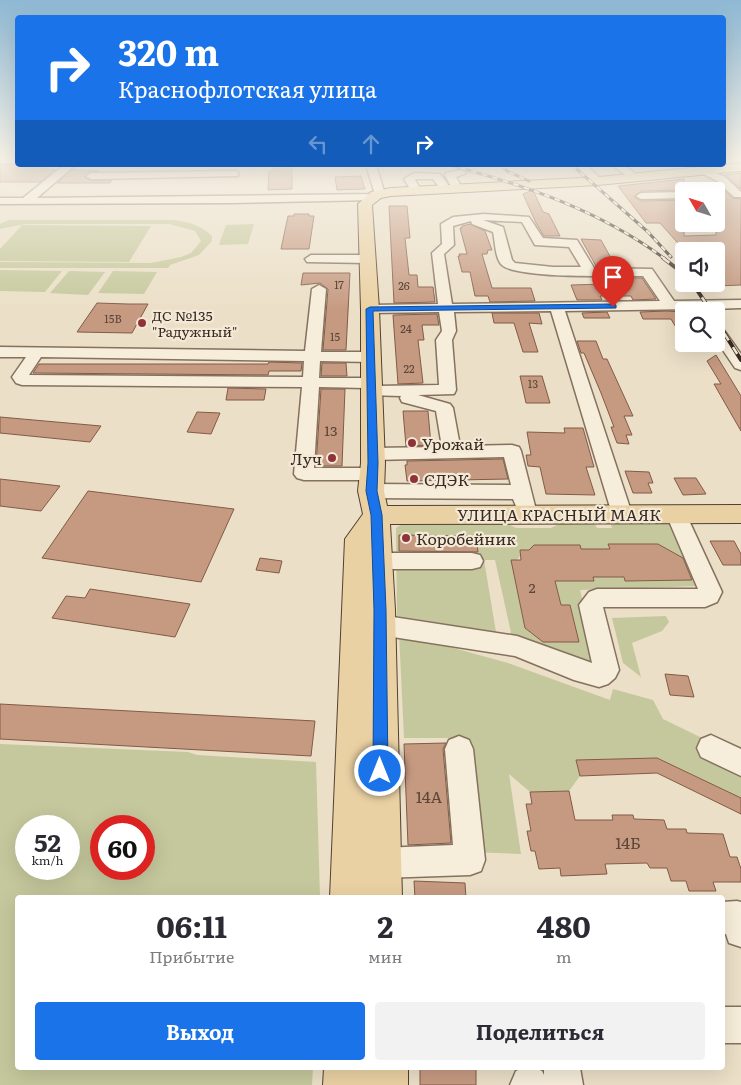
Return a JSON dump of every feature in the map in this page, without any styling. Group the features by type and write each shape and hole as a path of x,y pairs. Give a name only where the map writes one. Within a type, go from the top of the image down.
{"main road":[{"path":"365,209 370,309 373,484 379,561 381,880"},
{"path":"351,895 359,539 373,484"},
{"name":"УЛИЦА КРАСНЫЙ МАЯК","path":"373,484 622,514 741,514"},
{"path":"347,1085 348,1070"},
{"path":"384,1070 384,1085"}],"street":[{"path":"461,209 466,219"},
{"path":"466,219 493,226 512,243 573,243 589,270"},
{"path":"36,353 20,377 22,380 312,382 402,391 448,390 444,340 449,331 438,253 448,245 447,224 455,220 466,219 525,219 529,222 539,242"},
{"path":"512,243 506,262 512,266 552,271 647,272 670,306"},
{"path":"311,259 368,259"},
{"path":"319,289 312,356 312,382 304,474 373,484 452,452 512,451 524,503"},
{"path":"725,305 741,304"},
{"path":"370,309 675,306"},
{"path":"557,308 622,514"},
{"path":"725,342 741,365"},
{"path":"0,352 370,357"},
{"path":"402,391 402,397 444,408 452,452"},
{"path":"380,625 502,636 517,646 583,672 599,676 606,670 591,604 593,600 597,598 705,598 710,596 711,592 676,514"},
{"path":"379,561 472,561"},
{"path":"711,748 741,762"},
{"path":"381,880 470,860 459,749"},
{"path":"725,918 736,917 741,931"},
{"path":"725,1025 741,1025"},
{"path":"562,1070 564,1085"}],"green space":[{"path":"8,220 173,220 199,227 212,236 212,241 199,255 170,265 168,268 0,268 0,262 151,263 191,253 201,241 195,231 169,224 25,224 0,229 0,224"},
{"path":"254,224 248,244 219,245 226,225"},
{"path":"22,225 151,226 129,262 0,261 0,249"},
{"path":"0,270 62,271 45,292 0,291"},
{"path":"69,271 105,272 88,295 50,293"},
{"path":"113,271 157,272 144,294 98,293"},
{"path":"674,521 698,586 580,590 597,660 591,666 513,642 495,560 484,560 496,632 397,616 396,528 403,523 504,522 516,528 551,528 561,523 594,522 597,528 612,528 610,522","holes":["609,544 658,544 683,558 693,580 625,581 623,577 593,577 593,581 545,581 561,605 570,605 579,642 543,642 525,628 511,560 517,560 520,556 520,550 610,549"]},
{"path":"666,616 669,622 662,631 632,643 641,677 623,663 612,618"},
{"path":"399,633 508,663 610,700 613,689 653,700 663,719 741,757 741,798 657,758 576,760 580,776 569,791 530,792 509,774 521,854 468,852 458,738 404,738"},
{"path":"0,744 188,752 197,755 316,762 320,895 15,895 15,1070 313,1070 312,1085 0,1085"}],"building":[{"path":"389,209 407,209 410,238 405,238 409,275 417,275 418,287 433,287 435,302 394,303"},
{"path":"530,209 541,209 543,212 549,214 560,236 544,236"},
{"path":"635,209 675,209 675,232 684,232 684,236 716,235 716,232 725,232 725,209 741,209 741,285 725,286 725,242 677,242 660,223 646,223"},
{"path":"294,214 314,216 309,249 281,249 288,216 294,216"},
{"path":"470,224 485,231 492,250 488,250 487,254 482,254 492,288 531,288 535,301 490,302 488,296 475,296 470,272 462,272 458,256 460,256 459,254 467,254 460,228"},
{"path":"581,239 601,240 616,267 596,266"},
{"path":"303,273 350,273 346,350 323,350 328,289 320,283 301,285"},
{"path":"602,278 642,278 656,299 633,300 631,296 600,296 602,300 577,300 571,285 605,284"},
{"path":"97,303 148,304 132,333 77,332"},
{"path":"675,311 675,326 671,319 643,319 640,312"},
{"path":"607,312 610,318 584,318 582,313"},
{"path":"492,313 539,313 542,324 529,323 538,352 523,352 514,323 494,323"},
{"path":"437,314 439,325 422,325 424,340 418,340 423,383 398,384 393,315"},
{"path":"577,341 596,341 603,359 607,359 633,416 624,416 632,435 626,435 629,444 617,443 611,427 614,427 601,393"},
{"path":"716,355 741,396 741,431 714,384 721,384 707,361"},
{"path":"269,362 302,363 301,371 269,371 268,375 33,373 39,364 268,364"},
{"path":"322,363 346,363 347,376 321,376"},
{"path":"520,376 542,376 550,403 526,403"},
{"path":"228,388 266,389 264,400 226,400"},
{"path":"321,389 345,389 342,466 316,466"},
{"path":"403,411 428,411 431,445 406,446"},
{"path":"197,412 220,413 211,434 187,432"},
{"path":"0,417 101,426 90,442 0,433"},
{"path":"564,428 583,428 594,467 586,467 595,495 546,494 540,467 528,466 526,455 531,455 527,432 565,433"},
{"path":"503,459 508,479 407,481 405,465 407,465 407,461"},
{"path":"625,471 649,472 653,483 648,483 652,493 633,493"},
{"path":"674,478 696,478 706,494 683,495"},
{"path":"0,479 60,486 41,511 0,506"},
{"path":"88,491 234,509 201,582 42,558"},
{"path":"399,535 476,536 478,552 399,551"},
{"path":"710,541 734,541 741,554 741,565 723,565"},
{"path":"608,544 658,544 683,558 692,580 625,581 624,577 593,577 594,581 555,581 561,605 570,605 579,642 543,642 525,628 511,560 521,560 520,550 529,550 534,545 580,545 581,549 610,549"},
{"path":"260,558 282,561 279,573 256,570"},
{"path":"90,589 190,604 175,637 52,618 66,596 85,598"},
{"path":"665,674 688,676 694,697 670,695"},
{"path":"0,704 315,721 311,756 0,739"},
{"path":"446,743 443,749 451,843 408,845 404,744"},
{"path":"657,758 741,798 741,814 657,773 580,776 576,760"},
{"path":"569,791 575,820 613,820 612,815 633,815 634,819 664,820 667,829 686,829 687,833 723,834 730,857 737,857 741,869 741,882 713,882 716,891 689,891 686,881 671,881 667,868 650,868 647,863 605,864 607,874 561,876 560,868 539,869 535,851 531,851 527,831 531,831 526,804 532,804 530,792"},
{"path":"414,881 465,883 466,895 415,895"},
{"path":"420,1070 476,1070 476,1085 420,1085"}],"railway":[{"path":"577,209 615,227 665,259"},
{"path":"621,209 648,232 671,257"},
{"path":"663,258 675,267"},
{"path":"698,292 705,302"},
{"path":"725,334 741,360"}],"place":[{"name":"ДС №135 \"Радужный\"","path":"142,323"},
{"name":"Урожай","path":"412,443"},
{"name":"Луч","path":"332,458"},
{"name":"СДЭК","path":"414,479"},
{"name":"Коробейник","path":"406,538"}],"route":[{"path":"380,771 379,561 376,515 371,491 373,463 370,309 613,307"}]}
